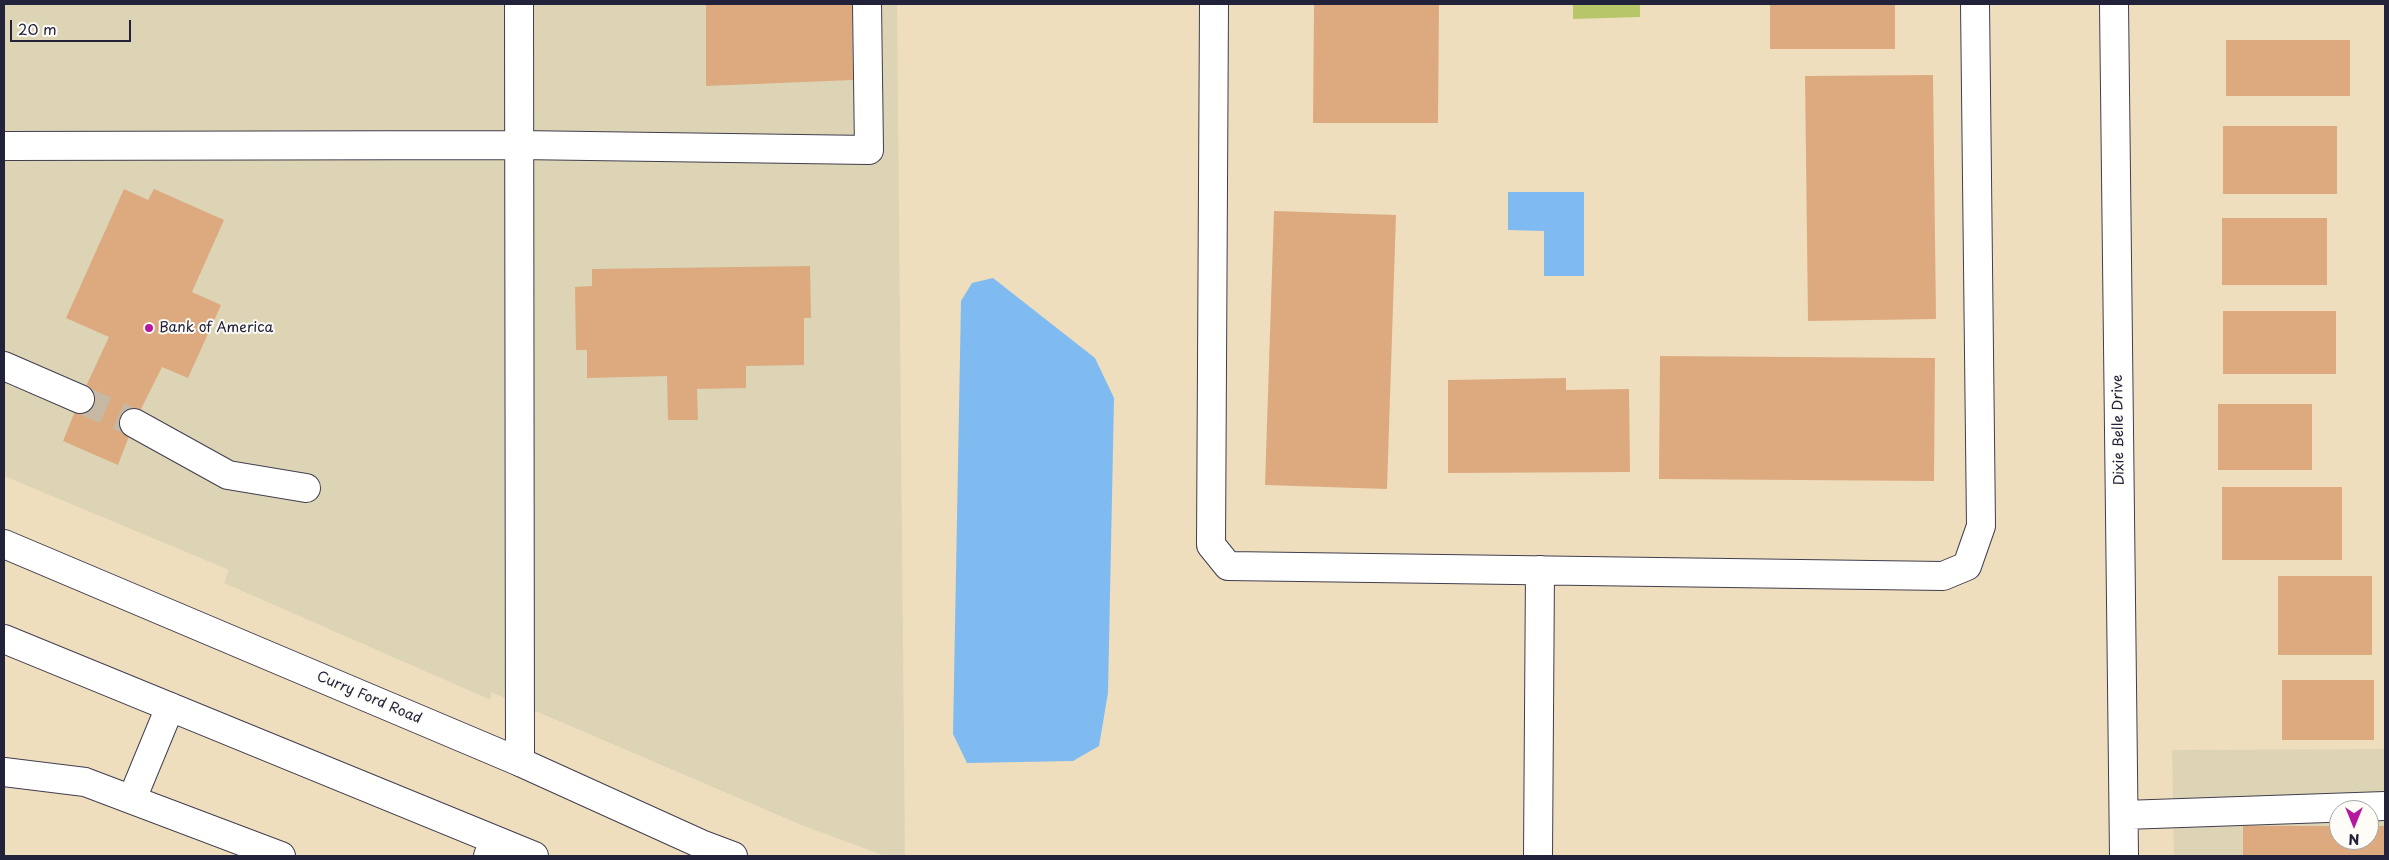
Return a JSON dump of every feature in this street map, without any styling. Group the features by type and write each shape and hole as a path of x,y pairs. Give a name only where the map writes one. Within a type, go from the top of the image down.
{"main road":[{"path":"519,4 520,762"},
{"path":"4,146 519,145 869,150 867,4"},
{"path":"1214,4 1211,545 1228,566 1943,576 1967,566 1981,526 1974,4"},
{"name":"Dixie Belle Drive","path":"2114,4 2124,856"},
{"path":"4,366 80,399"},
{"path":"134,423 228,475 306,488"},
{"name":"Curry Ford Road","path":"4,544 520,762 701,844 733,856"},
{"path":"1538,856 1540,570"},
{"path":"4,639 170,707 491,848 534,856"},
{"path":"132,799 170,707"},
{"path":"4,772 84,782 281,856"},
{"path":"2124,815 2385,806"}],"shaded area":[{"path":"4,4 897,4 905,856 885,856 799,824 491,692 491,700 224,583 229,570 4,476"},
{"path":"2385,749 2385,856 2174,856 2172,750"}],"green space":[{"path":"1573,4 1640,4 1640,17 1573,19"}],"water":[{"path":"1508,192 1584,192 1584,276 1544,276 1544,231 1508,230"},
{"path":"993,278 1095,358 1114,398 1108,693 1099,746 1073,761 967,763 953,734 961,301 972,283"}],"building":[{"path":"706,4 852,4 853,80 706,86"},
{"path":"1314,4 1439,4 1438,123 1313,123"},
{"path":"1770,4 1895,4 1895,49 1770,49"},
{"path":"2226,40 2350,40 2350,96 2226,96"},
{"path":"1933,75 1936,319 1808,321 1805,76"},
{"path":"2223,126 2337,126 2337,194 2223,194"},
{"name":"Bank of America","path":"124,189 148,200 154,189 224,220 192,292 221,305 188,378 162,367 134,423 118,465 63,441 109,337 66,318"},
{"path":"1274,211 1396,215 1387,489 1265,485"},
{"path":"2222,218 2327,218 2327,285 2222,285"},
{"path":"810,266 811,318 804,318 804,365 746,366 746,388 697,389 698,420 668,420 667,376 587,378 587,350 576,350 575,287 592,286 592,269"},
{"path":"2223,311 2336,311 2336,374 2223,374"},
{"path":"1660,356 1935,358 1934,481 1659,479"},
{"path":"1566,378 1566,390 1629,389 1630,472 1448,473 1448,380"},
{"path":"2218,404 2312,404 2312,470 2218,470"},
{"path":"2222,487 2342,487 2342,560 2222,560"},
{"path":"2278,576 2372,576 2372,655 2278,655"},
{"path":"2282,680 2374,680 2374,740 2282,740"},
{"path":"2243,826 2329,826 2329,850 2379,850 2379,826 2385,826 2385,856 2243,856"}],"tunnel":[{"path":"80,399 134,423"}],"place":[{"name":"Bank of America","path":"149,328"}]}
